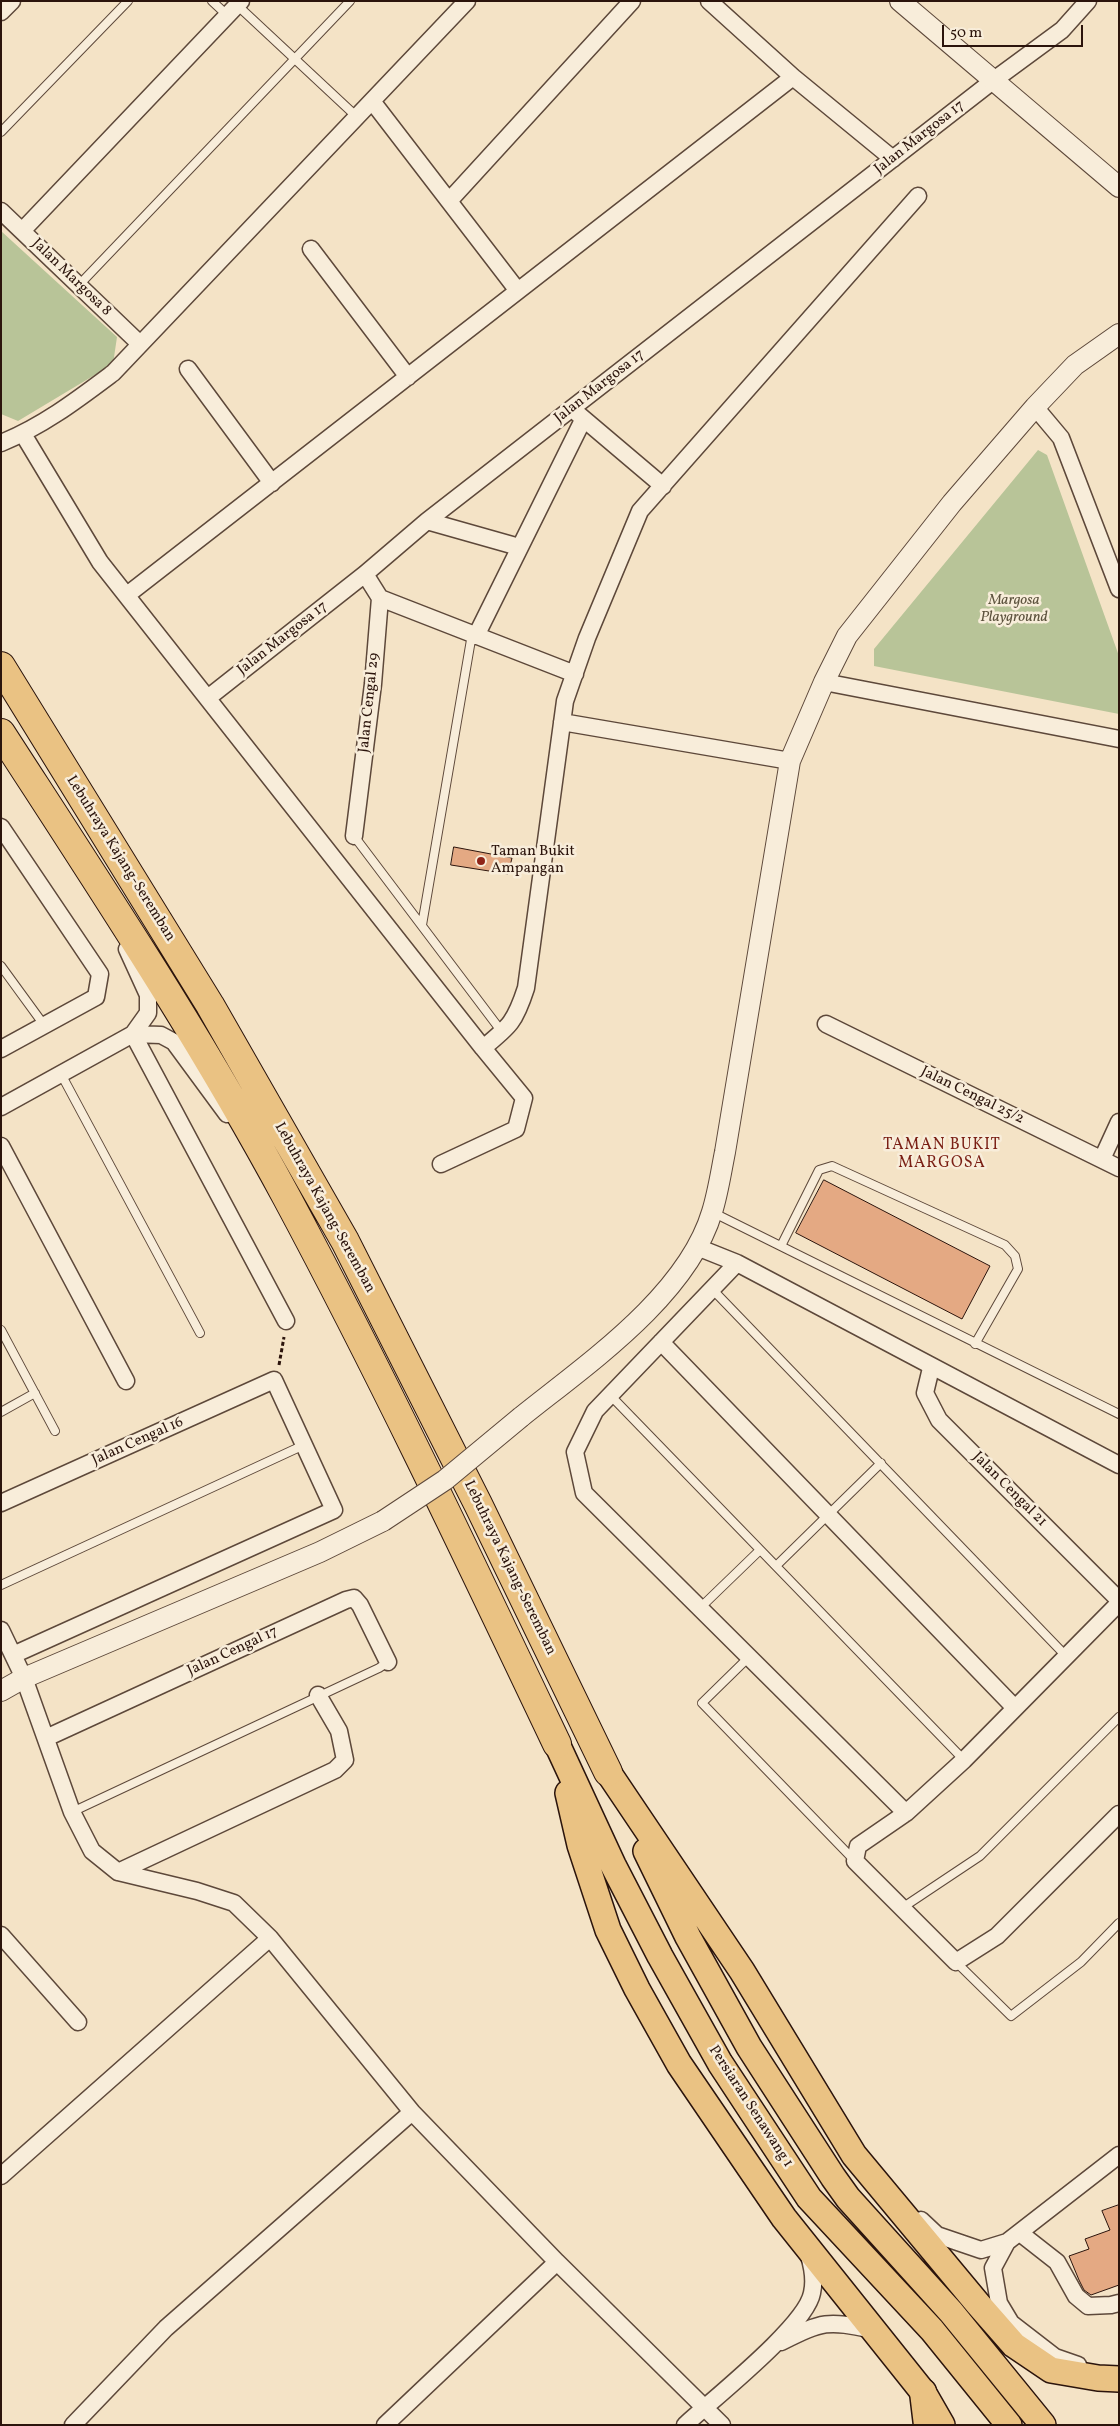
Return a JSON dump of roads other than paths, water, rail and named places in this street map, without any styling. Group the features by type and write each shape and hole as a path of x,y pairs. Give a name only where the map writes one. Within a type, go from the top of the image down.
{"highway":[{"name":"Lebuhraya Kajang-Seremban","path":"1,666 210,1004 345,1241 478,1504 608,1772"},
{"name":"Lebuhraya Kajang-Seremban","path":"1,733 165,990 286,1197 450,1518 557,1744"},
{"path":"923,2392 927,2425"}],"main road":[{"path":"557,1744 580,1845 608,1930 637,1989 679,2064 784,2218 923,2392 942,2425"},
{"name":"Persiaran Senawang 1","path":"557,1744 613,1865 720,2063 809,2198 932,2330 1009,2425"},
{"path":"608,1772 742,1971 854,2155 1014,2345 1051,2370 1098,2378 1119,2379"},
{"name":"Persiaran Senawang 1","path":"608,1772 688,1937 748,2047 848,2198 950,2312 1043,2425"}],"street":[{"path":"1,12 12,1"},
{"path":"1,443 23,434 63,410 113,373 467,1"},
{"path":"449,201 632,1"},
{"path":"710,1 793,77 893,159"},
{"path":"900,1 1119,187"},
{"name":"Jalan Margosa 17","path":"209,697 365,574 427,521 994,80 1062,30 1088,1"},
{"path":"22,231 235,7"},
{"path":"127,595 793,77"},
{"path":"372,101 518,291"},
{"path":"482,1048 502,1032 516,1017 526,988 565,701 587,638 640,512 918,196"},
{"name":"Jalan Margosa 8","path":"1,211 140,344"},
{"path":"310,249 408,377"},
{"path":"1,1691 24,1678 320,1552 383,1521 445,1480 622,1334 675,1282 697,1247 712,1212 725,1152 790,761 824,682 847,636 952,503 1035,407 1075,365 1119,334"},
{"path":"188,369 272,483"},
{"path":"1035,407 1061,438 1119,589"},
{"path":"474,635 519,547 580,417 663,486"},
{"path":"23,434 100,562 209,697 482,1048 524,1098 516,1129 441,1164"},
{"path":"427,521 519,547"},
{"path":"365,574 380,598 575,674"},
{"name":"Jalan Cengal 29","path":"354,836 373,684 380,598"},
{"path":"824,682 1119,739"},
{"path":"562,722 790,761"},
{"path":"1,827 100,974 96,997 1,1049"},
{"path":"1,1107 133,1034 148,1012 148,995 95,879"},
{"name":"Jalan Cengal 25/2","path":"826,1024 1119,1168"},
{"path":"133,1034 161,1035 174,1042 286,1197"},
{"path":"133,1034 286,1321"},
{"path":"1102,1160 1119,1122"},
{"path":"1,1146 126,1381"},
{"path":"697,1247 737,1263 931,1368 1119,1465"},
{"path":"737,1263 594,1411 575,1452 584,1492 906,1813"},
{"path":"661,1342 1016,1708"},
{"name":"Jalan Cengal 21","path":"931,1368 925,1393 939,1420 1119,1601"},
{"name":"Jalan Cengal 16","path":"1,1503 274,1380 304,1444"},
{"path":"13,1655 334,1510 304,1444"},
{"name":"Jalan Cengal 17","path":"46,1738 354,1598 360,1605 388,1662"},
{"path":"1119,1601 964,1760 906,1813 858,1846 855,1861 956,1962 997,1936 1119,1814"},
{"path":"1,1630 24,1678 72,1812 92,1851 118,1872 197,1891 234,1903 270,1938 412,2112 557,2262 722,2425"},
{"path":"118,1872 335,1770 345,1760 339,1732 318,1695"},
{"path":"1,1935 78,2022"},
{"path":"1,2176 270,1938"},
{"path":"73,2425 166,2328 412,2112"},
{"path":"854,2155 937,2235 981,2250 1013,2238 1119,2155"},
{"path":"1013,2238 1057,2262 1076,2296 1088,2306 1111,2305 1119,2302"},
{"path":"1013,2238 993,2268 999,2303 1011,2322 1055,2357 1072,2365 1119,2368"},
{"path":"685,2425 772,2346 803,2313 812,2295 814,2274 807,2248"},
{"path":"385,2425 557,2262"},
{"path":"772,2346 815,2325 835,2322 873,2330"}],"lane":[{"path":"1,132 128,1"},
{"path":"212,1 235,7 295,59 357,117"},
{"path":"79,286 350,1"},
{"path":"422,925 474,635"},
{"path":"354,836 502,1032"},
{"path":"1,966 44,1025"},
{"path":"61,1074 200,1333"},
{"path":"781,1246 819,1170 832,1166 1005,1245 1015,1256 1018,1269 975,1344"},
{"path":"712,1212 1119,1414"},
{"path":"712,1289 1066,1656"},
{"path":"1,1330 55,1431"},
{"path":"1,1412 34,1393"},
{"path":"610,1395 964,1760"},
{"path":"1,1585 304,1444"},
{"path":"776,1566 881,1463"},
{"path":"700,1608 760,1550"},
{"path":"750,1657 702,1703 855,1861"},
{"path":"72,1812 318,1695 380,1668 388,1662"},
{"path":"902,1908 980,1856 1119,1717"},
{"path":"956,1962 1011,2016 1081,1962 1119,1923"}],"place":[{"name":"Taman Bukit Ampangan","path":"481,861"}],"district":[{"name":"TAMAN BUKIT MARGOSA","path":"942,1155"}],"park label":[{"name":"Margosa Playground","path":"1014,610"}]}
